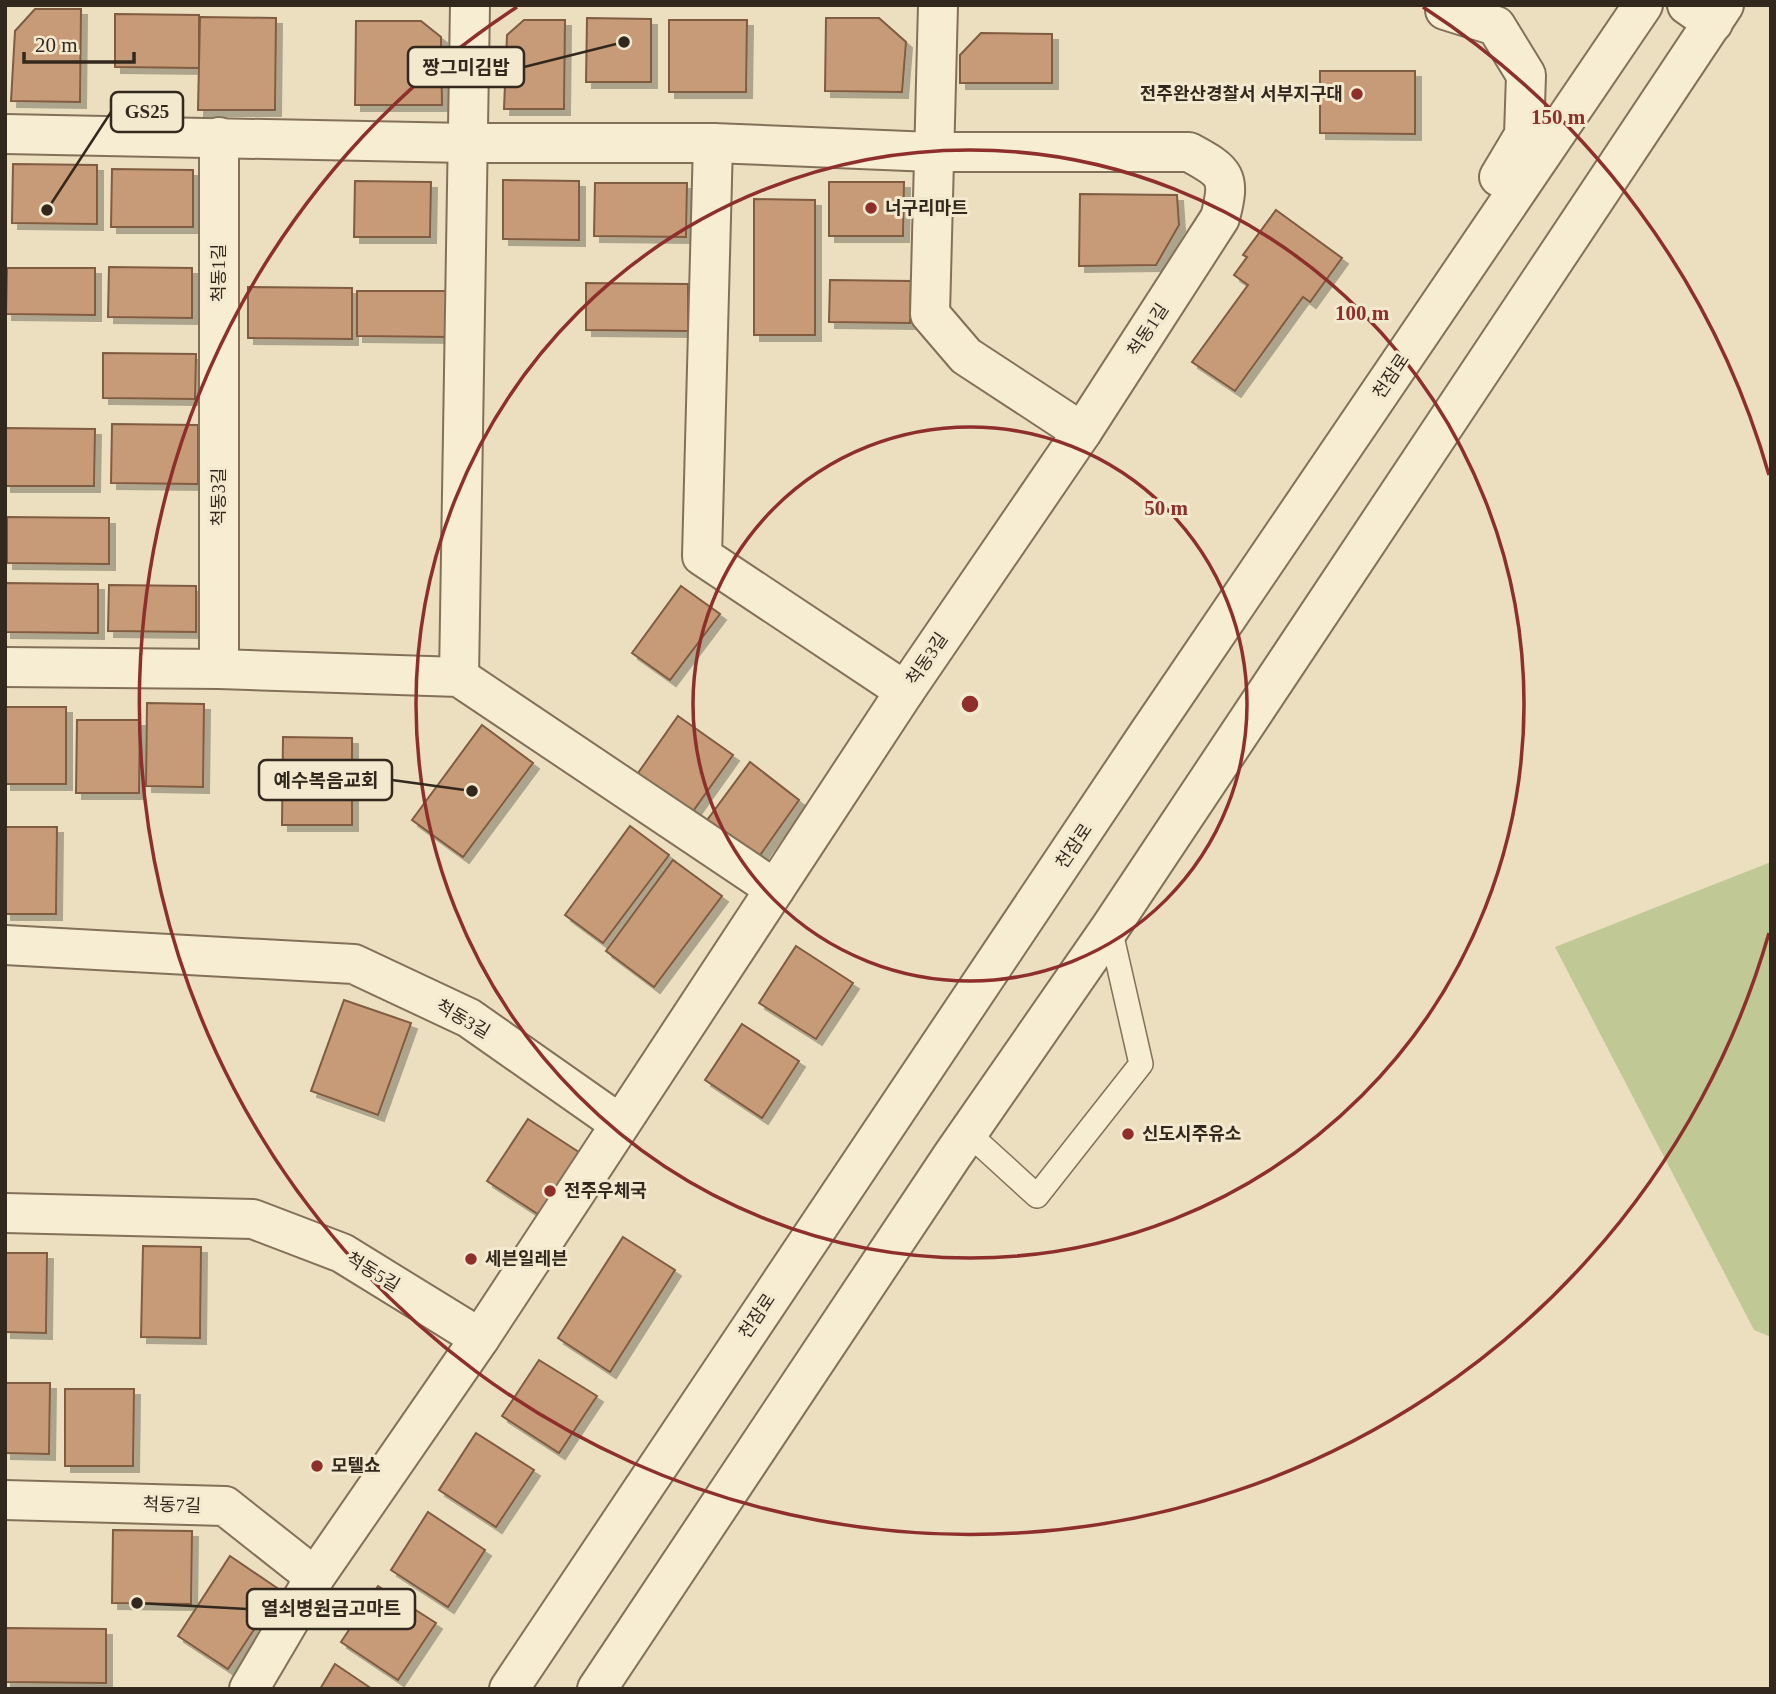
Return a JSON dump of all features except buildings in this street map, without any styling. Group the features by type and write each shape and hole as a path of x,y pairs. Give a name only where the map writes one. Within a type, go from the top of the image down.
{"street":[{"path":"459,677 470,5"},
{"path":"938,5 932,152 930,314 966,356 1082,432"},
{"path":"1445,5 1445,10 1496,26 1526,75 1524,135 1493,186 1511,200"},
{"name":"천잠로","path":"509,1689 1643,5"},
{"path":"597,1689 1110,928 1708,11"},
{"name":"척동1길","path":"5,134 219,136 467,143 713,143 932,152 1189,152 1218,167 1227,190 1220,218 1082,432"},
{"name":"척동1길","path":"219,136 219,409"},
{"path":"713,143 702,556 905,691"},
{"name":"척동3길","path":"219,409 219,669"},
{"name":"척동3길","path":"5,945 354,964 469,1018 620,1124 905,691 1082,432"},
{"path":"5,667 219,669 459,677 775,889"},
{"path":"248,1689 315,1577 480,1338 620,1124"},
{"name":"척동5길","path":"5,1213 253,1219 342,1253 480,1338"},
{"name":"척동7길","path":"5,1500 225,1506 315,1577"}],"lane":[{"path":"969,1134 1037,1196 1141,1064 1110,928"}],"green space":[{"path":"1771,862 1771,1337 1754,1330 1555,947"}],"place":[{"name":"짱그미김밥","path":"624,42"},
{"name":"전주완산경찰서 서부지구대","path":"1357,94"},
{"name":"너구리마트","path":"871,208"},
{"name":"GS25","path":"47,210"},
{"name":"예수복음교회","path":"472,791"},
{"name":"신도시주유소","path":"1128,1134"},
{"name":"전주우체국","path":"550,1191"},
{"name":"세븐일레븐","path":"471,1259"},
{"name":"모텔쇼","path":"317,1466"},
{"name":"열쇠병원금고마트","path":"137,1603"}]}
